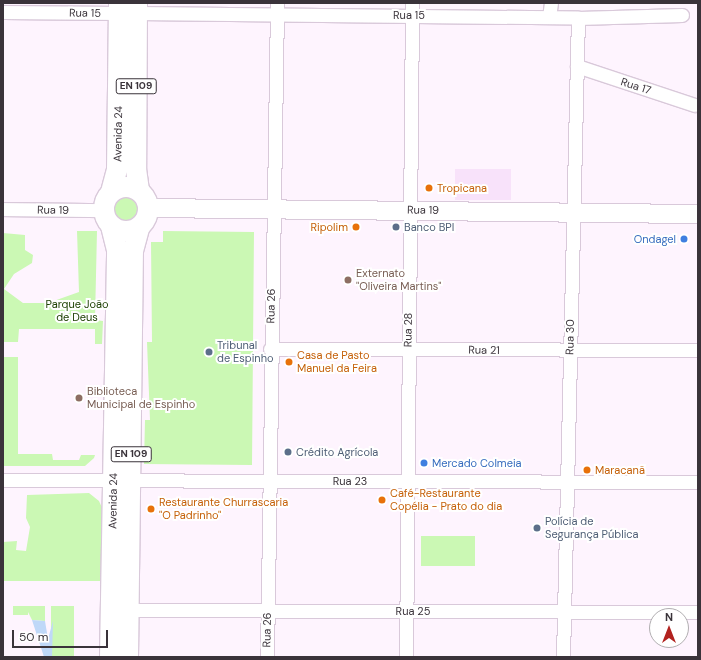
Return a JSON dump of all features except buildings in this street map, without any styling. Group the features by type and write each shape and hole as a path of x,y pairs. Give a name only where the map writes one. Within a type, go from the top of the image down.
{"main road":[{"name":"Avenida 24","path":"110,657 133,251 139,228 144,223 149,208 139,191 136,169 128,8"},
{"name":"Avenida 24","path":"128,8 117,169 109,209 117,250 121,481 129,610 128,657"},
{"path":"139,191 125,187 109,209 124,231 139,228"}],"street":[{"path":"549,17 551,3"},
{"name":"Rua 15","path":"3,12 128,8 412,9 578,18 682,15"},
{"name":"Rua 26","path":"267,657 267,481 277,9"},
{"name":"Rua 28","path":"406,657 412,9"},
{"name":"Rua 30","path":"563,657 578,18"},
{"name":"Rua 17","path":"577,66 696,105"},
{"name":"Rua 19","path":"149,208 573,211 698,214"},
{"name":"Rua 19","path":"3,209 109,209"},
{"name":"Rua 21","path":"270,349 698,350"},
{"name":"Rua 23","path":"3,480 698,482"},
{"name":"Rua 25","path":"129,610 698,612"}],"shaded area":[{"path":"455,169 511,169 511,200 455,200"}],"green space":[{"path":"126,196 135,200 139,209 135,218 126,222 117,218 113,209 117,200"},
{"name":"Parque João de Deus","path":"77,231 97,231 95,320 103,321 102,344 95,344 95,329 19,329 18,342 4,342 4,357 18,357 18,454 52,454 53,460 79,460 81,455 95,455 94,458 85,466 3,466 3,233 25,235 25,250 33,255 32,263 14,274 4,289 23,303 48,303 79,292"},
{"path":"163,231 254,232 252,465 144,464 145,420 150,420 147,342 152,342 151,242 163,242"},
{"path":"89,493 99,501 104,512 103,581 3,581 3,542 17,541 16,550 26,551 30,527 26,518 27,495"},
{"path":"421,536 475,536 475,566 421,566"},
{"path":"13,606 45,606 45,621 32,620 28,612 28,615 13,615"},
{"path":"51,606 74,606 74,657 51,657"}],"water":[{"path":"32,620 45,621 48,639 53,621 52,657 44,657"}],"place":[{"name":"Tropicana","path":"429,188"},
{"name":"Ripolim","path":"356,227"},
{"name":"Banco BPI","path":"396,227"},
{"name":"Ondagel","path":"684,239"},
{"name":"Externato \"Oliveira Martins\"","path":"348,280"},
{"name":"Tribunal de Espinho","path":"209,352"},
{"name":"Casa de Pasto Manuel da Feira","path":"289,362"},
{"name":"Biblioteca Municipal de Espinho","path":"79,398"},
{"name":"Crédito Agrícola","path":"288,452"},
{"name":"Mercado Colmeia","path":"424,463"},
{"name":"Maracanã","path":"587,470"},
{"name":"Café-Restaurante Copélia - Prato do dia","path":"382,500"},
{"name":"Restaurante Churrascaria \"O Padrinho\"","path":"151,509"},
{"name":"Polícia de Segurança Pública","path":"537,528"}]}
